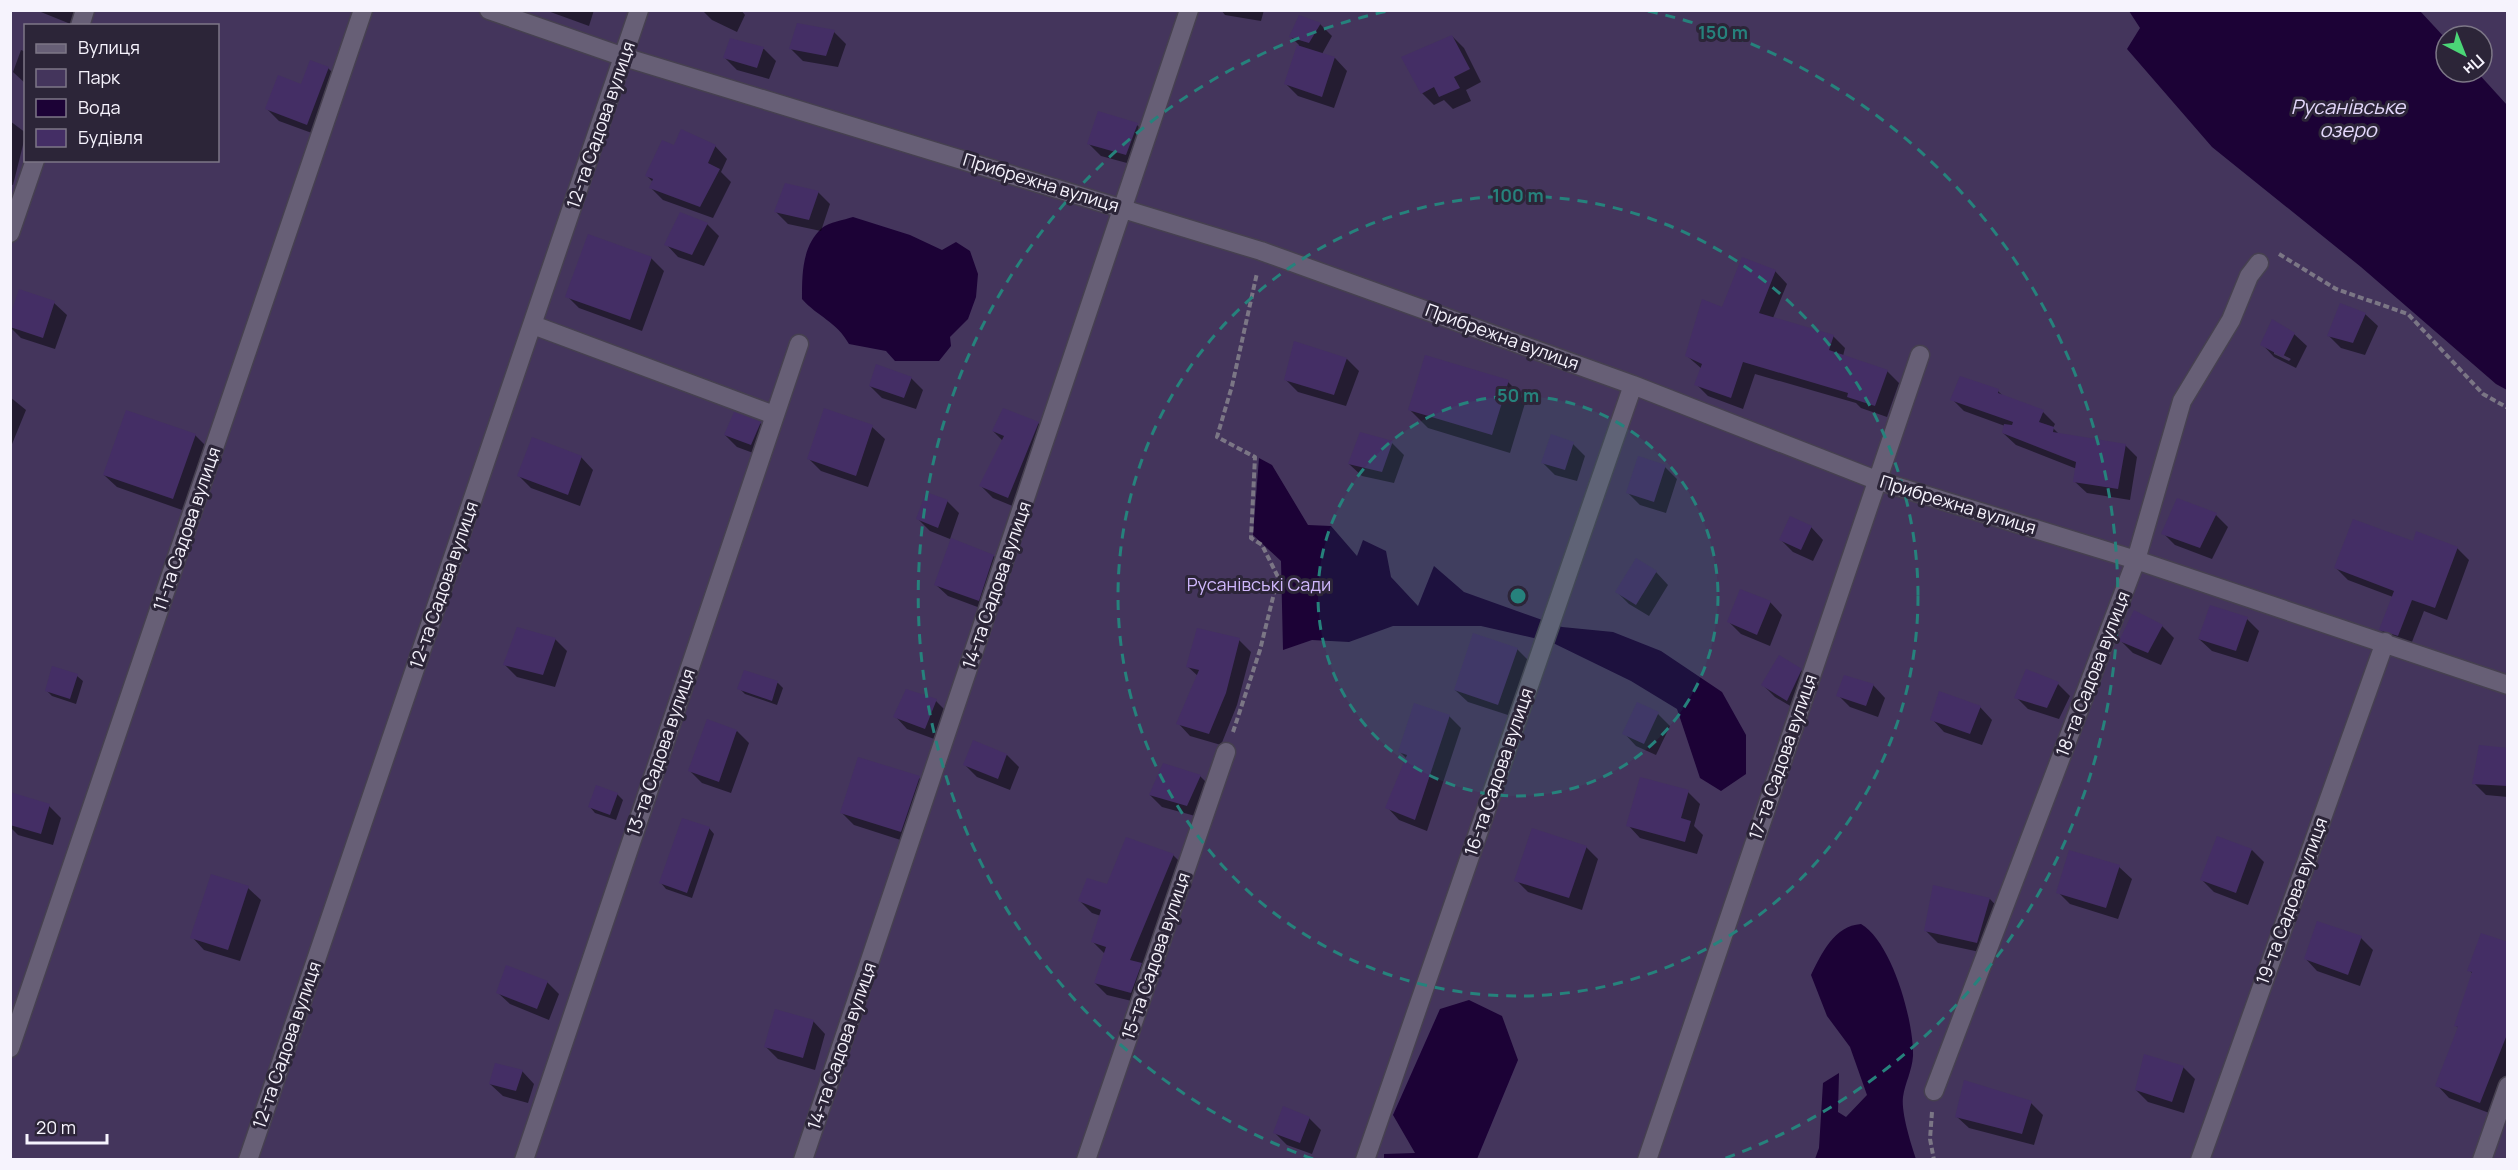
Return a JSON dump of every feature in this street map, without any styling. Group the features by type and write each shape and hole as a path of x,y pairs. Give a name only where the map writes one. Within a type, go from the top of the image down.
{"street":[{"name":"11-та Садова вулиця","path":"10,1048 363,10"},
{"name":"Прибрежна вулиця","path":"489,10 624,57 1261,251 1633,385 1876,480 2136,560 2508,685"},
{"name":"12-та Садова вулиця","path":"248,1160 639,10"},
{"name":"14-та Садова вулиця","path":"804,1160 1189,10"},
{"path":"10,233 34,162"},
{"name":"18-та Садова вулиця","path":"1934,1091 2136,560 2182,401 2231,320 2248,276 2259,263"},
{"path":"533,326 774,415"},
{"name":"13-та Садова вулиця","path":"524,1160 799,344"},
{"name":"17-та Садова вулиця","path":"1647,1160 1920,355"},
{"name":"16-та Садова вулиця","path":"1365,1160 1633,385"},
{"name":"19-та Садова вулиця","path":"2200,1160 2385,642"},
{"name":"15-та Садова вулиця","path":"1086,1160 1226,752"},
{"path":"2482,1160 2508,1086"}],"path":[{"path":"1226,752 1260,650 1278,577 1262,545 1251,538 1255,457 1217,437 1232,386 1261,251"},
{"path":"2259,263 2276,252 2336,289 2408,314 2483,394 2508,408"},
{"path":"1934,1091 1930,1139 1934,1160"}],"green space":[{"name":"Русанівські Сади","path":"11,11 2507,11 2507,1159 11,1159"}],"water":[{"name":"Русанівське озеро","path":"2129,11 2420,11 2434,26 2434,84 2488,84 2507,105 2507,390 2496,384 2361,267 2212,147 2127,49 2140,28"},
{"path":"853,217 910,235 942,250 956,242 970,251 978,274 976,297 968,319 950,337 951,346 939,361 895,361 886,351 849,344 833,324 802,299 804,261 810,243 822,228"},
{"path":"1259,458 1272,465 1308,525 1331,526 1357,556 1363,540 1386,551 1391,577 1418,606 1434,566 1464,592 1562,627 1613,632 1661,651 1722,692 1746,735 1746,774 1721,791 1700,778 1677,709 1631,681 1551,642 1481,626 1393,626 1349,642 1312,640 1283,650 1281,561 1253,535"},
{"path":"1861,924 1872,933 1891,964 1910,1023 1913,1056 1904,1092 1903,1111 1916,1159 1815,1159 1819,1148 1823,1083 1839,1073 1838,1112 1846,1117 1867,1095 1850,1047 1827,1016 1811,975 1836,935"},
{"path":"1469,1000 1502,1016 1518,1060 1477,1159 1384,1159 1384,1154 1415,1153 1393,1115 1440,1009"}],"building":[{"path":"1299,15 1321,23 1309,43 1289,37"},
{"path":"797,23 835,30 826,56 789,49"},
{"path":"1452,35 1470,69 1454,77 1460,88 1439,97 1434,87 1421,94 1401,57"},
{"path":"730,38 764,47 757,68 723,58"},
{"path":"1297,45 1335,57 1322,97 1284,84"},
{"path":"310,60 329,67 307,125 265,109 278,75 301,84"},
{"path":"1098,111 1138,123 1126,155 1087,144"},
{"path":"681,129 716,145 708,163 720,169 700,207 649,188 653,179 645,176 662,140 674,145"},
{"path":"785,183 819,191 809,220 774,212"},
{"path":"680,212 708,223 692,255 664,245"},
{"path":"588,234 652,257 630,320 565,297"},
{"path":"1742,257 1776,270 1759,313 1834,335 1829,350 1888,370 1875,406 1847,397 1848,393 1743,362 1731,398 1694,385 1702,364 1685,356 1702,299 1722,307"},
{"path":"19,289 55,301 43,338 10,327 10,316"},
{"path":"2340,303 2366,313 2353,343 2327,336"},
{"path":"2272,319 2295,333 2283,357 2260,345"},
{"path":"1294,341 1347,358 1334,395 1284,380"},
{"path":"1425,355 1509,380 1492,435 1408,410"},
{"path":"876,364 912,377 904,398 869,386"},
{"path":"1960,376 1999,389 1998,393 2044,410 2039,422 2054,427 2053,432 2126,444 2118,489 2073,482 2076,462 2002,433 2004,424 2012,425 2013,422 1950,400"},
{"path":"824,408 873,425 856,476 807,459"},
{"path":"1003,408 1039,422 1008,498 979,486 1004,436 992,431"},
{"path":"126,410 196,434 173,499 103,475"},
{"path":"734,412 761,422 751,445 724,435"},
{"path":"1360,432 1393,441 1382,472 1348,464"},
{"path":"1551,434 1574,442 1565,470 1541,463"},
{"path":"532,437 582,456 568,495 517,476"},
{"path":"1638,456 1666,465 1654,502 1626,493"},
{"path":"926,492 948,500 938,528 916,519"},
{"path":"2177,498 2217,513 2200,548 2161,534"},
{"path":"1790,516 1812,526 1801,550 1779,540"},
{"path":"2353,519 2413,541 2416,531 2458,547 2435,608 2412,600 2398,636 2379,630 2394,591 2334,568"},
{"path":"951,538 994,555 979,601 934,585"},
{"path":"1636,558 1657,571 1636,605 1615,592"},
{"path":"1740,589 1771,601 1757,635 1727,622"},
{"path":"2210,605 2248,617 2236,651 2198,639"},
{"path":"2134,610 2163,625 2148,653 2119,641"},
{"path":"517,627 556,638 543,675 503,665"},
{"path":"1197,628 1240,638 1226,693 1209,734 1176,724 1199,670 1186,667"},
{"path":"1473,633 1518,648 1498,705 1454,690"},
{"path":"1779,655 1802,669 1787,701 1761,685"},
{"path":"52,666 78,674 70,699 45,691"},
{"path":"2026,669 2059,682 2047,708 2014,698"},
{"path":"744,670 778,681 772,701 737,689"},
{"path":"1844,675 1874,684 1866,706 1836,696"},
{"path":"906,689 937,699 925,729 893,717"},
{"path":"1939,691 1981,706 1970,734 1930,720"},
{"path":"1637,702 1659,712 1644,744 1622,734"},
{"path":"1414,703 1450,715 1415,820 1385,808 1407,755 1398,752"},
{"path":"707,719 737,730 719,782 688,771"},
{"path":"973,740 1007,754 998,779 963,765"},
{"path":"2479,745 2508,748 2508,786 2472,784"},
{"path":"858,757 920,776 901,832 840,813"},
{"path":"1163,763 1201,775 1187,806 1149,795"},
{"path":"1640,777 1689,790 1681,818 1691,821 1685,842 1626,826"},
{"path":"596,785 618,793 610,815 588,807"},
{"path":"10,792 50,804 41,834 10,825"},
{"path":"682,818 710,827 687,893 659,883"},
{"path":"1532,828 1587,846 1569,898 1514,881"},
{"path":"2217,836 2252,849 2236,893 2200,880"},
{"path":"1126,837 1174,854 1130,960 1142,963 1131,993 1094,983 1106,947 1091,942 1101,910 1078,901 1087,878 1107,884"},
{"path":"2069,850 2120,865 2106,908 2056,893"},
{"path":"211,874 249,886 228,950 190,938"},
{"path":"1933,885 1990,898 1977,943 1924,931"},
{"path":"2317,921 2362,936 2348,975 2304,959"},
{"path":"2481,933 2508,942 2508,1032 2480,1103 2435,1086 2458,1027 2454,1026 2472,972 2467,971"},
{"path":"506,965 548,981 537,1009 496,993"},
{"path":"775,1009 814,1020 803,1058 764,1047"},
{"path":"2144,1054 2184,1066 2172,1102 2135,1090"},
{"path":"495,1063 523,1070 516,1091 489,1084"},
{"path":"1964,1080 2032,1101 2022,1134 1955,1117"},
{"path":"1283,1106 1310,1117 1300,1143 1273,1133"}]}
